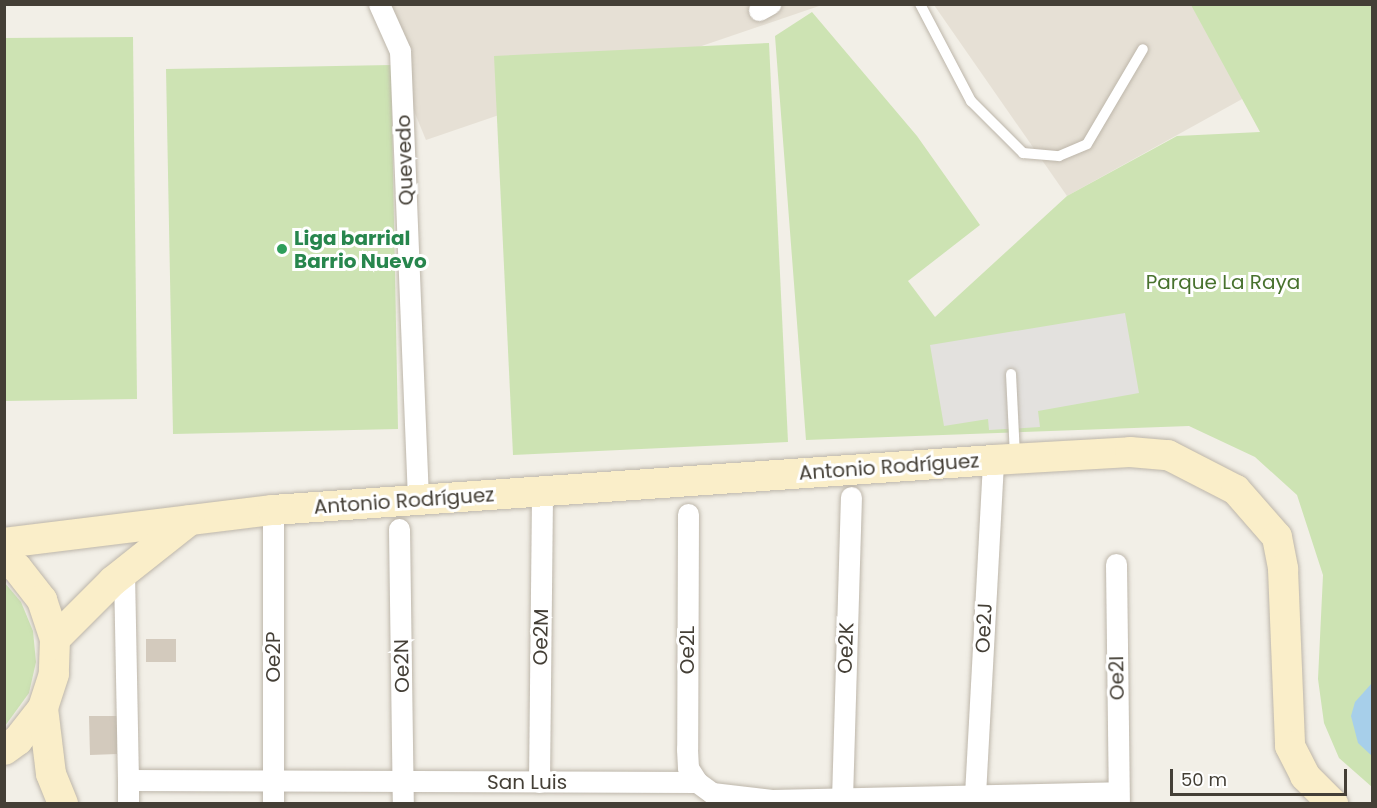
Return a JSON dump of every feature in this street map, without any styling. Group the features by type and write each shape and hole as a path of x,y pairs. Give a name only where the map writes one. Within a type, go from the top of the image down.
{"street":[{"name":"Quevedo","path":"379,4 400,51 418,500"},
{"name":"Antonio Rodríguez","path":"4,543 273,510 1004,459 1130,452 1168,455 1215,476 1253,506 1276,537 1282,560 1290,746 1305,776 1333,804"},
{"name":"Oe2J","path":"978,800 1004,459"},
{"name":"Oe2M","path":"539,782 542,492"},
{"name":"Oe2K","path":"842,799 851,497"},
{"name":"Oe2P","path":"273,510 273,804"},
{"name":"Oe2L","path":"688,514 687,749 688,768 697,782"},
{"path":"55,639 124,572 190,520"},
{"name":"Oe2N","path":"399,529 403,804"},
{"path":"4,559 17,568 42,600 55,639 54,674 43,708 18,740 4,750"},
{"name":"Oe2I","path":"1116,564 1119,798"},
{"path":"124,572 128,804"},
{"path":"43,708 51,774 63,804"},
{"name":"San Luis","path":"128,780 697,782 712,794 729,797 978,800 1119,798"}],"lane":[{"path":"920,4 971,101 1023,153 1059,156 1088,144 1143,49"},
{"path":"1004,459 1011,374"}],"shaded area":[{"path":"370,5 822,5 426,140"},
{"path":"934,5 1372,5 1372,27 1067,196"},
{"path":"1125,313 1139,393 1038,411 1040,427 989,430 988,419 944,426 930,345"}],"green space":[{"name":"Parque La Raya","path":"1191,5 1372,5 1372,787 1339,758 1324,723 1318,679 1323,575 1297,495 1255,457 1189,426 806,440 775,36 812,12 917,136 980,225 908,281 935,317 1067,196 1177,136 1260,132"},
{"path":"133,37 137,399 5,401 5,38"},
{"path":"769,43 788,442 513,455 494,56"},
{"name":"Liga barrial Barrio Nuevo","path":"391,65 398,429 173,434 166,69"},
{"path":"5,583 21,602 33,631 36,662 29,693 5,726"}],"water":[{"path":"1372,683 1372,756 1358,743 1351,716 1355,702"}],"building":[{"path":"146,639 176,639 176,662 146,662"},
{"path":"89,716 117,716 117,754 90,755"}],"place":[{"name":"Liga barrial Barrio Nuevo","path":"282,249"}]}
